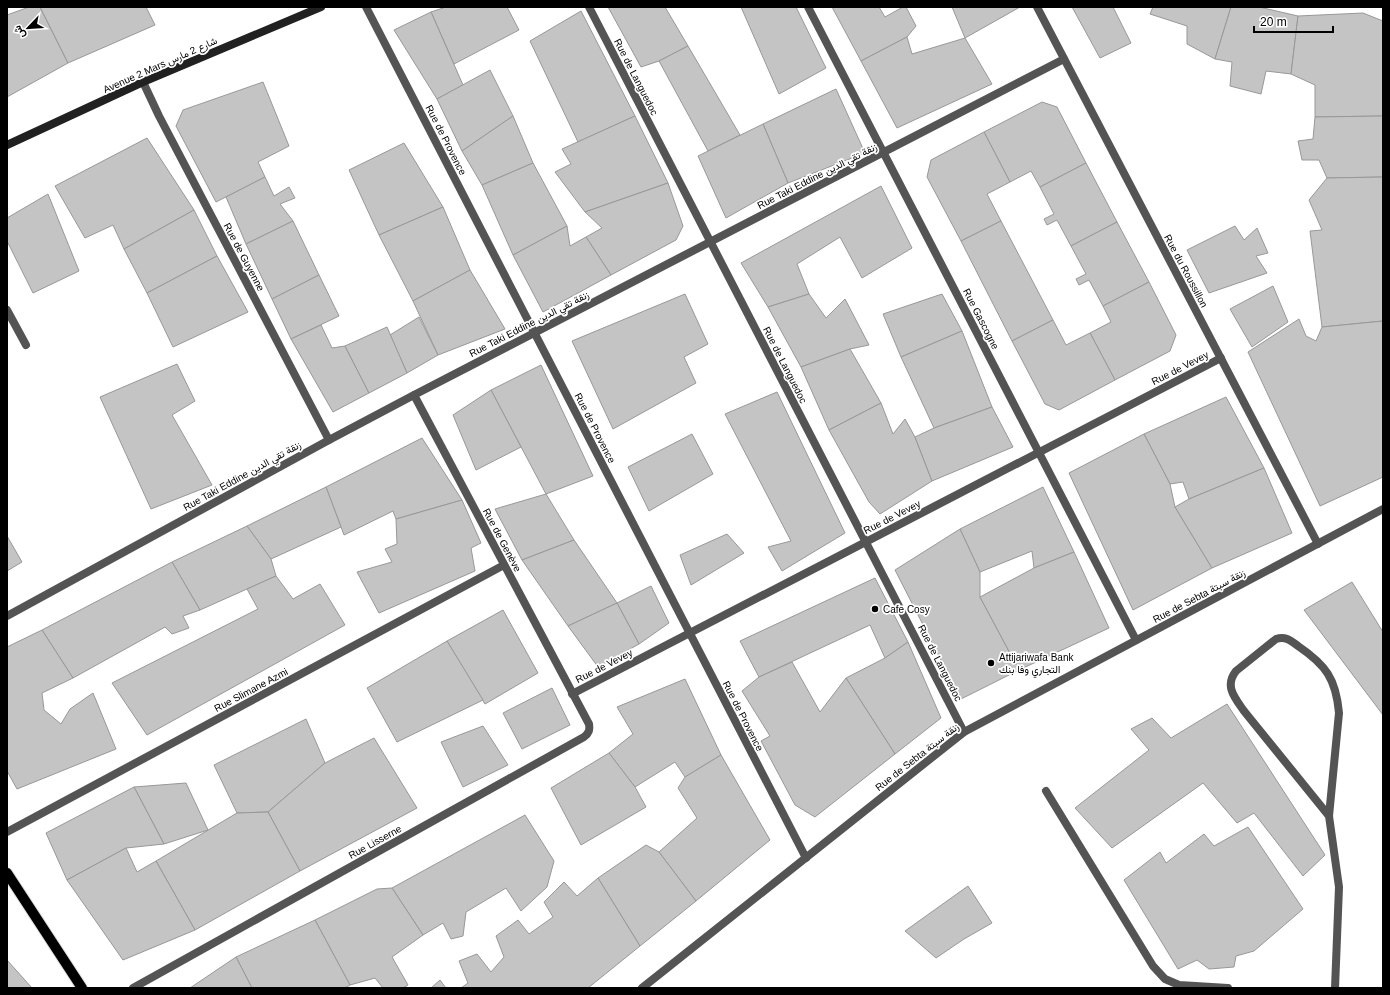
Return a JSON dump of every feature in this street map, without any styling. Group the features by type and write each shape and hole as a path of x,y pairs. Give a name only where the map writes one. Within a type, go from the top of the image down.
{"main road":[{"name":"Avenue 2 Mars شارع 2 مارس","path":"7,145 143,82 322,7"},
{"path":"7,873 82,988"}],"street":[{"name":"Rue de Provence","path":"366,7 806,858"},
{"name":"Rue de Languedoc","path":"589,7 964,732"},
{"name":"Rue Gascogne","path":"808,7 1136,640"},
{"name":"Rue du Roussillon","path":"1037,7 1318,544"},
{"name":"Rue Taki Eddine زنقة تقي الدين","path":"7,616 414,394 1064,59"},
{"name":"Rue de Guyenne","path":"143,82 159,116 328,440"},
{"path":"7,310 26,346"},
{"name":"Rue de Vevey","path":"572,694 1221,358"},
{"name":"Rue de Genève","path":"414,394 572,694"},
{"name":"Rue de Sebta زنقة سبتة","path":"642,988 964,732 1383,509"},
{"name":"Rue Slimane Azmi","path":"7,832 504,565"},
{"path":"1329,816 1244,711 1232,690 1232,676 1236,671 1276,639 1283,637 1309,653 1324,667 1333,684 1338,699 1339,713 1329,816 1338,887 1335,988"},
{"name":"Rue Lisserne","path":"133,988 584,737 590,729 589,724 572,694"},
{"path":"1046,790 1153,966 1165,979 1179,985 1228,988"}],"building":[{"path":"29,7 40,7 68,63 7,97 7,15"},
{"path":"40,7 146,7 155,25 68,63"},
{"path":"446,7 507,7 519,30 454,64 431,12"},
{"path":"608,7 665,7 688,46 659,61 641,67"},
{"path":"741,7 796,7 826,68 779,94"},
{"path":"832,7 879,7 885,17 903,7 906,7 916,26 907,37 861,61"},
{"path":"952,7 1020,7 965,38"},
{"path":"1072,7 1113,7 1131,43 1100,58"},
{"path":"1153,7 1231,7 1215,59 1187,44 1187,26 1150,14"},
{"path":"1231,7 1259,7 1298,16 1291,74 1266,71 1261,94 1230,86 1232,62 1215,59"},
{"path":"581,11 635,116 578,142 530,41"},
{"path":"431,12 463,85 437,99 394,30"},
{"path":"1363,13 1383,21 1383,116 1315,117 1315,85 1291,74 1298,16"},
{"path":"907,37 912,54 965,38 992,84 897,128 861,61"},
{"path":"688,46 740,135 708,151 659,61"},
{"path":"490,70 513,116 462,151 437,99"},
{"path":"263,82 289,146 258,162 265,177 216,202 176,126 183,110"},
{"path":"836,89 865,153 788,183 763,124"},
{"path":"1042,102 1057,107 1086,163 1040,187 1031,171 1010,182 984,132"},
{"path":"513,116 533,163 482,185 462,151"},
{"path":"635,116 668,183 585,212 555,172 571,164 562,149"},
{"path":"1383,116 1383,177 1327,178 1319,160 1302,160 1298,141 1313,139 1315,117"},
{"path":"763,124 788,183 726,218 698,156"},
{"path":"984,132 1010,182 987,194 1001,221 961,241 927,177 931,160"},
{"path":"147,138 194,210 124,249 113,225 85,238 55,186"},
{"path":"404,143 443,207 379,235 349,170"},
{"path":"533,163 567,226 513,255 482,185"},
{"path":"1086,163 1117,222 1071,246 1057,220 1047,225 1044,219 1054,214 1040,187"},
{"path":"265,177 274,196 289,187 295,198 280,204 293,221 246,244 226,197"},
{"path":"1383,177 1383,321 1322,327 1310,231 1322,230 1309,200 1327,178"},
{"path":"668,183 683,226 676,240 611,275 586,237 602,228 585,212"},
{"path":"881,186 912,248 862,278 840,237 797,264 809,294 768,307 741,263"},
{"path":"48,194 79,271 33,293 7,241 7,218"},
{"path":"443,207 470,270 413,301 379,235"},
{"path":"194,210 217,256 147,293 124,249"},
{"path":"293,221 319,275 272,299 246,244"},
{"path":"1001,221 1053,320 1012,341 961,241"},
{"path":"1117,222 1149,282 1103,306 1089,280 1079,285 1076,279 1086,274 1071,246"},
{"path":"567,226 570,246 586,237 611,275 543,312 513,255"},
{"path":"1235,226 1244,240 1257,228 1268,253 1256,256 1267,273 1209,293 1187,250"},
{"path":"217,256 248,312 173,347 147,293"},
{"path":"470,270 505,329 438,355 413,301"},
{"path":"319,275 339,316 291,339 272,299"},
{"path":"1149,282 1176,335 1170,351 1115,380 1090,333 1111,322 1103,306"},
{"path":"1273,286 1288,322 1252,347 1230,309"},
{"path":"685,294 708,344 684,357 696,383 613,429 572,341"},
{"path":"809,294 826,318 845,299 869,345 850,349 801,367 768,307"},
{"path":"942,294 962,331 901,357 883,314"},
{"path":"419,317 438,355 407,373 390,335"},
{"path":"1299,319 1306,336 1316,341 1322,327 1383,321 1383,477 1320,506 1248,352"},
{"path":"1053,320 1066,345 1090,333 1115,380 1059,410 1045,404 1012,341"},
{"path":"321,325 332,348 345,346 369,393 333,412 291,339"},
{"path":"387,327 407,373 369,393 345,346"},
{"path":"962,331 992,407 934,428 901,357"},
{"path":"850,349 881,403 829,430 801,367"},
{"path":"177,364 195,401 172,415 212,485 151,509 100,397"},
{"path":"541,365 593,476 546,494 491,390"},
{"path":"491,390 521,447 476,470 453,415"},
{"path":"777,392 845,533 782,571 768,547 791,541 725,414"},
{"path":"1226,397 1264,468 1189,499 1183,482 1170,484 1144,434"},
{"path":"881,403 893,434 905,419 915,437 932,481 880,514 869,502 829,430"},
{"path":"992,407 1013,447 932,481 915,437 934,428"},
{"path":"692,434 713,474 649,511 628,467"},
{"path":"1144,434 1170,484 1175,507 1212,568 1133,610 1069,473"},
{"path":"422,438 462,500 396,519 393,511 344,535 326,487"},
{"path":"1264,468 1292,533 1212,568 1175,507 1189,499"},
{"path":"326,487 341,527 271,559 247,526"},
{"path":"1043,487 1074,552 1034,568 1032,551 980,572 960,529"},
{"path":"546,494 574,540 522,560 495,509"},
{"path":"462,500 481,543 471,548 475,571 379,613 357,572 392,562 385,549 397,544 396,519"},
{"path":"247,526 271,559 276,576 200,610 172,562"},
{"path":"960,529 980,572 980,597 1019,670 961,699 895,570"},
{"path":"727,534 744,553 691,585 680,555"},
{"path":"7,536 22,562 7,571"},
{"path":"574,540 617,603 568,626 522,560"},
{"path":"1074,552 1109,628 1019,670 980,597 1034,568"},
{"path":"172,562 200,610 183,616 189,628 172,634 165,627 73,678 42,630"},
{"path":"276,576 293,599 320,584 345,625 147,735 112,683 258,609 247,589"},
{"path":"875,578 908,642 885,658 870,625 759,677 740,641"},
{"path":"1352,582 1383,632 1383,715 1304,610"},
{"path":"651,586 669,623 639,644 617,603"},
{"path":"617,603 639,644 598,667 568,626"},
{"path":"503,610 538,673 485,704 447,641"},
{"path":"42,630 73,678 42,693 44,710 61,724 70,709 93,693 116,749 17,789 7,771 7,647"},
{"path":"447,641 483,700 397,742 367,688"},
{"path":"908,642 941,718 895,754 846,678 885,658"},
{"path":"792,662 820,712 846,678 895,754 815,817 795,805 761,741 770,736 742,691 759,677"},
{"path":"685,679 721,755 685,777 675,762 635,787 609,753 633,734 617,707"},
{"path":"552,688 570,725 522,749 503,713"},
{"path":"1227,704 1325,855 1303,876 1254,813 1237,823 1203,783 1112,848 1075,808 1149,750 1131,729 1152,718 1171,738"},
{"path":"306,719 325,763 268,812 237,813 214,765"},
{"path":"483,726 508,765 463,787 441,742"},
{"path":"374,738 417,808 300,871 268,812 325,763"},
{"path":"609,753 635,787 646,807 581,845 551,788"},
{"path":"721,755 770,840 696,901 659,852 697,818 678,788 685,777"},
{"path":"186,783 208,830 164,844 134,787"},
{"path":"134,787 164,844 126,848 67,880 46,833"},
{"path":"268,812 300,871 195,930 156,861 237,813"},
{"path":"525,815 554,861 547,887 521,911 506,888 466,912 463,936 451,939 443,923 423,935 392,888"},
{"path":"1248,827 1303,909 1254,951 1236,956 1234,967 1209,969 1197,960 1178,969 1124,880 1160,852 1166,863 1204,834 1214,846"},
{"path":"646,845 659,852 696,901 640,946 598,878"},
{"path":"126,848 137,872 156,861 195,930 123,960 67,880"},
{"path":"598,878 640,946 588,988 461,988 468,983 459,961 477,954 491,972 504,957 496,936 518,920 529,934 553,917 544,902 564,882 577,896"},
{"path":"968,886 992,923 964,939 936,958 905,931"},
{"path":"392,888 423,935 392,957 408,985 403,988 383,988 375,978 350,985 315,920 377,889"},
{"path":"315,920 350,985 345,988 252,988 236,957"},
{"path":"236,957 252,988 190,988"},
{"path":"7,960 32,988 7,988"},
{"path":"440,980 446,988 431,988"}],"place":[{"name":"Cafe Cosy","path":"875,609"},
{"name":"Attijariwafa Bank التجاري وفا بنك","path":"991,663"}]}
